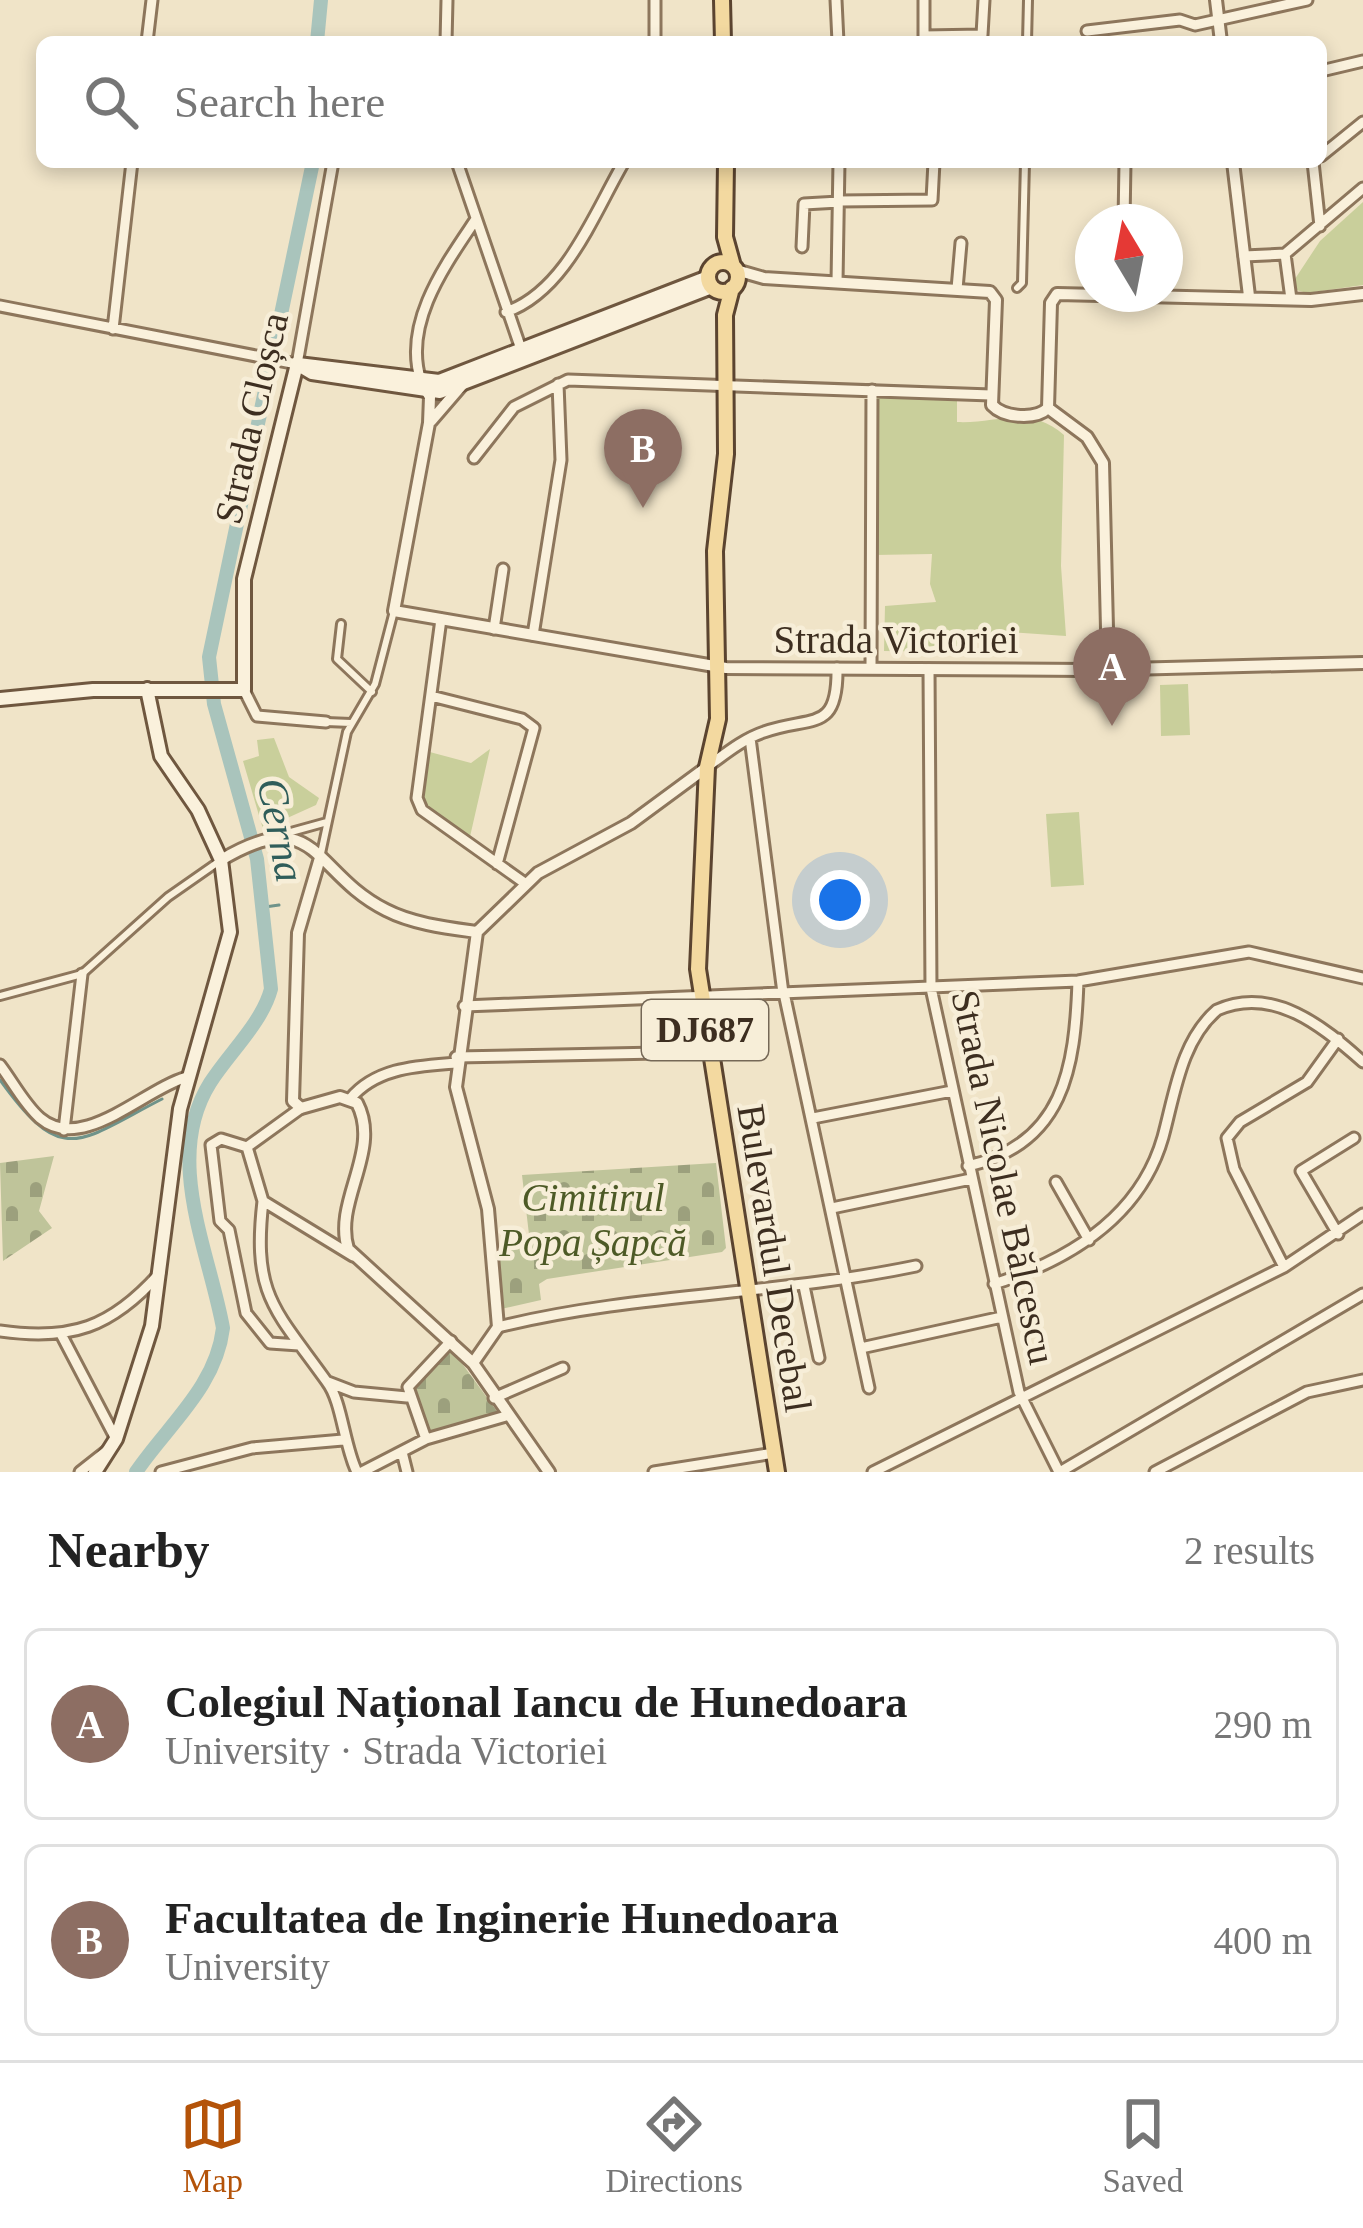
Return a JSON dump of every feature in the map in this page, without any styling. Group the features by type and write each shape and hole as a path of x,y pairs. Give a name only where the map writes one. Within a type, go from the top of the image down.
{"main road":[{"path":"722,0 724,36"},
{"name":"DJ687","path":"707,767 718,729 715,551 726,454 725,315 734,277 725,237 726,168"},
{"name":"DJ687","path":"725,237 712,281 725,315"},
{"path":"292,363 312,373 424,387 464,384 712,281 719,262 734,277"},
{"path":"424,387 734,277"},
{"name":"Strada Cloșca","path":"244,690 244,579 292,363"},
{"path":"95,1472 114,1443 146,1348 162,1270 180,1108 229,941 230,902 221,860 203,819 161,756 147,689"},
{"path":"0,699 147,689 244,690"},
{"name":"Bulevardul Decebal","path":"707,767 699,993 777,1472"}],"street":[{"path":"148,36 152,0"},
{"path":"446,36 447,0"},
{"path":"655,0 655,36"},
{"path":"836,0 838,36"},
{"path":"924,0 924,36"},
{"path":"968,36 982,35 985,0"},
{"path":"1027,36 1028,0"},
{"path":"1216,0 1220,36"},
{"path":"1087,32 1180,20 1191,25 1307,0"},
{"path":"1327,70 1363,61"},
{"path":"1327,151 1363,122"},
{"path":"113,329 131,168"},
{"name":"Strada Cloșca","path":"292,363 332,168"},
{"path":"460,168 521,349"},
{"path":"506,312 532,300 552,279 621,168"},
{"path":"837,282 838,168"},
{"path":"802,247 804,204 932,200 934,168"},
{"path":"1017,288 1022,283 1024,168"},
{"path":"1124,204 1125,168"},
{"path":"1234,168 1249,296"},
{"path":"1314,168 1320,226"},
{"path":"1244,256 1285,254 1363,188"},
{"path":"301,1108 291,1092 298,941 351,723 372,692 394,611 429,423 416,355 431,292 476,218"},
{"path":"956,290 962,243"},
{"path":"1285,254 1291,299"},
{"path":"734,277 990,292 996,300 994,409 1040,415 1048,408 1052,303 1058,294 1291,299 1363,294"},
{"path":"0,306 292,363"},
{"path":"474,458 514,407 558,383 726,384 991,395"},
{"path":"533,635 561,460 558,383"},
{"path":"429,423 464,384"},
{"path":"871,668 872,390"},
{"path":"1048,408 1088,437 1103,463 1108,670"},
{"path":"494,628 502,569"},
{"name":"Strada Victoriei","path":"394,611 716,667 1108,670 1363,663"},
{"path":"441,620 418,804 526,884"},
{"path":"341,624 338,658 372,692"},
{"path":"473,1363 498,1327 492,1231 480,1171 460,1116 456,1060 477,932 526,884 631,823 750,738 826,716 836,704 837,668"},
{"name":"Strada Nicolae Bălcescu","path":"929,669 931,988 1021,1398 1059,1472"},
{"path":"244,690 256,716 351,723"},
{"path":"430,696 528,720 534,728 497,864"},
{"path":"750,738 783,993 869,1388"},
{"path":"0,996 82,974 168,897 221,860 239,849 327,822"},
{"path":"278,836 308,844 386,910 477,932"},
{"path":"464,1006 1078,981 1249,952 1363,978"},
{"path":"64,1130 82,974"},
{"path":"968,1166 1018,1150 1050,1112 1073,1043 1078,981"},
{"path":"994,1284 1044,1266 1115,1220 1145,1177 1162,1139 1181,1067 1212,1014 1230,1005 1269,1004 1311,1020 1363,1062"},
{"path":"1284,1267 1234,1169 1227,1138 1240,1122 1307,1082 1338,1040"},
{"path":"247,1147 301,1108 350,1099 364,1085 397,1070 456,1060 709,1052"},
{"path":"0,1065 37,1115 64,1130 87,1126 187,1078"},
{"path":"813,1118 952,1091"},
{"path":"350,1099 361,1109 365,1130 345,1228 353,1257"},
{"path":"1338,1234 1302,1169 1354,1138"},
{"path":"247,1147 221,1139 211,1145 219,1217 229,1230 251,1323 270,1343 299,1345"},
{"path":"247,1147 263,1201 261,1277 299,1345 328,1382 343,1440 360,1472 426,1438 506,1416"},
{"path":"832,1208 971,1179"},
{"path":"1056,1182 1089,1240"},
{"path":"263,1201 353,1257 451,1341 473,1363 506,1416 550,1472"},
{"path":"873,1472 1284,1267 1363,1214"},
{"path":"498,1327 622,1303 805,1286 916,1266"},
{"path":"0,1331 62,1336 118,1310 162,1270"},
{"path":"805,1286 819,1358"},
{"path":"1059,1472 1363,1294"},
{"path":"861,1348 1002,1316"},
{"path":"62,1336 114,1443 80,1472"},
{"path":"426,1438 407,1397 408,1387 451,1341"},
{"path":"494,1398 563,1368"},
{"path":"1155,1472 1323,1385 1363,1380"},
{"path":"328,1382 354,1392 407,1397"},
{"path":"161,1472 253,1448 343,1440"},
{"path":"402,1452 407,1472"},
{"path":"655,1472 773,1453"}],"green space":[{"path":"1363,202 1363,285 1307,293 1289,288 1320,241"},
{"path":"875,397 957,400 957,422 1025,418 1064,435 1061,566 1066,636 997,631 995,639 964,639 963,652 884,651 885,606 936,602 930,584 932,554 874,555"},
{"path":"1188,684 1190,735 1161,736 1160,685"},
{"path":"274,738 289,777 319,798 316,805 263,829 243,761 259,756 257,740"},
{"path":"490,749 469,841 423,804 426,751 471,763"},
{"path":"1079,812 1084,885 1051,887 1046,814"},
{"path":"54,1156 39,1211 52,1228 3,1261 0,1163"},
{"name":"Cimitirul Popa Șapcă","path":"716,1163 726,1248 722,1252 547,1279 539,1284 541,1300 501,1309 499,1248 530,1243 522,1175"},
{"path":"450,1347 499,1414 426,1434 413,1388"}],"waterway":[{"name":"Cerna","path":"318,36 321,0"},
{"name":"Cerna","path":"136,1472 201,1387 219,1349 223,1328 194,1204 190,1142 196,1112 210,1083 253,1026 271,989 257,859 214,704 209,657 312,168"},
{"path":"265,907 279,905"},
{"path":"0,1080 40,1126 73,1139 110,1127 162,1099"}],"place":[{"name":"Facultatea de Inginerie Hunedoara","path":"643,508"},
{"name":"Colegiul Național Iancu de Hunedoara","path":"1112,726"}]}
